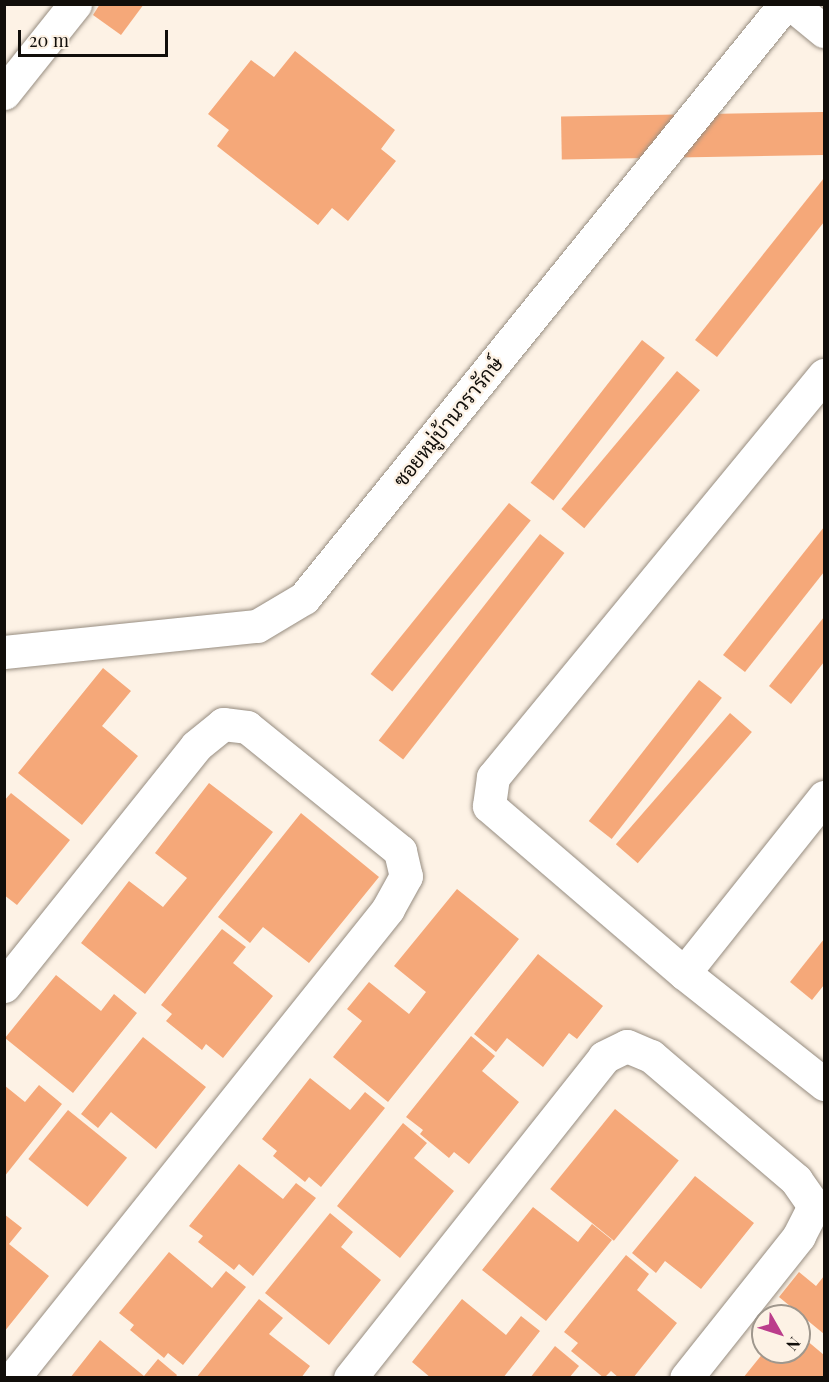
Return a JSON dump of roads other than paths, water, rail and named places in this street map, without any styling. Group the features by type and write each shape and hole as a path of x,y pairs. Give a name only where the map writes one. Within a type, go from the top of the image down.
{"street":[{"path":"4,93 75,4"},
{"name":"ซอยหมู่บ้านวรารักษ์","path":"4,652 257,626 304,598 785,4"},
{"path":"791,4 825,31"},
{"path":"825,375 493,777 489,806 507,825 684,973 825,1084"},
{"path":"4,986 196,746 223,724 247,728 400,851 406,876 388,909 13,1377"},
{"path":"684,973 825,797"},
{"path":"350,1377 604,1057 627,1046 651,1056 787,1172 814,1206 799,1236 686,1377"}]}
